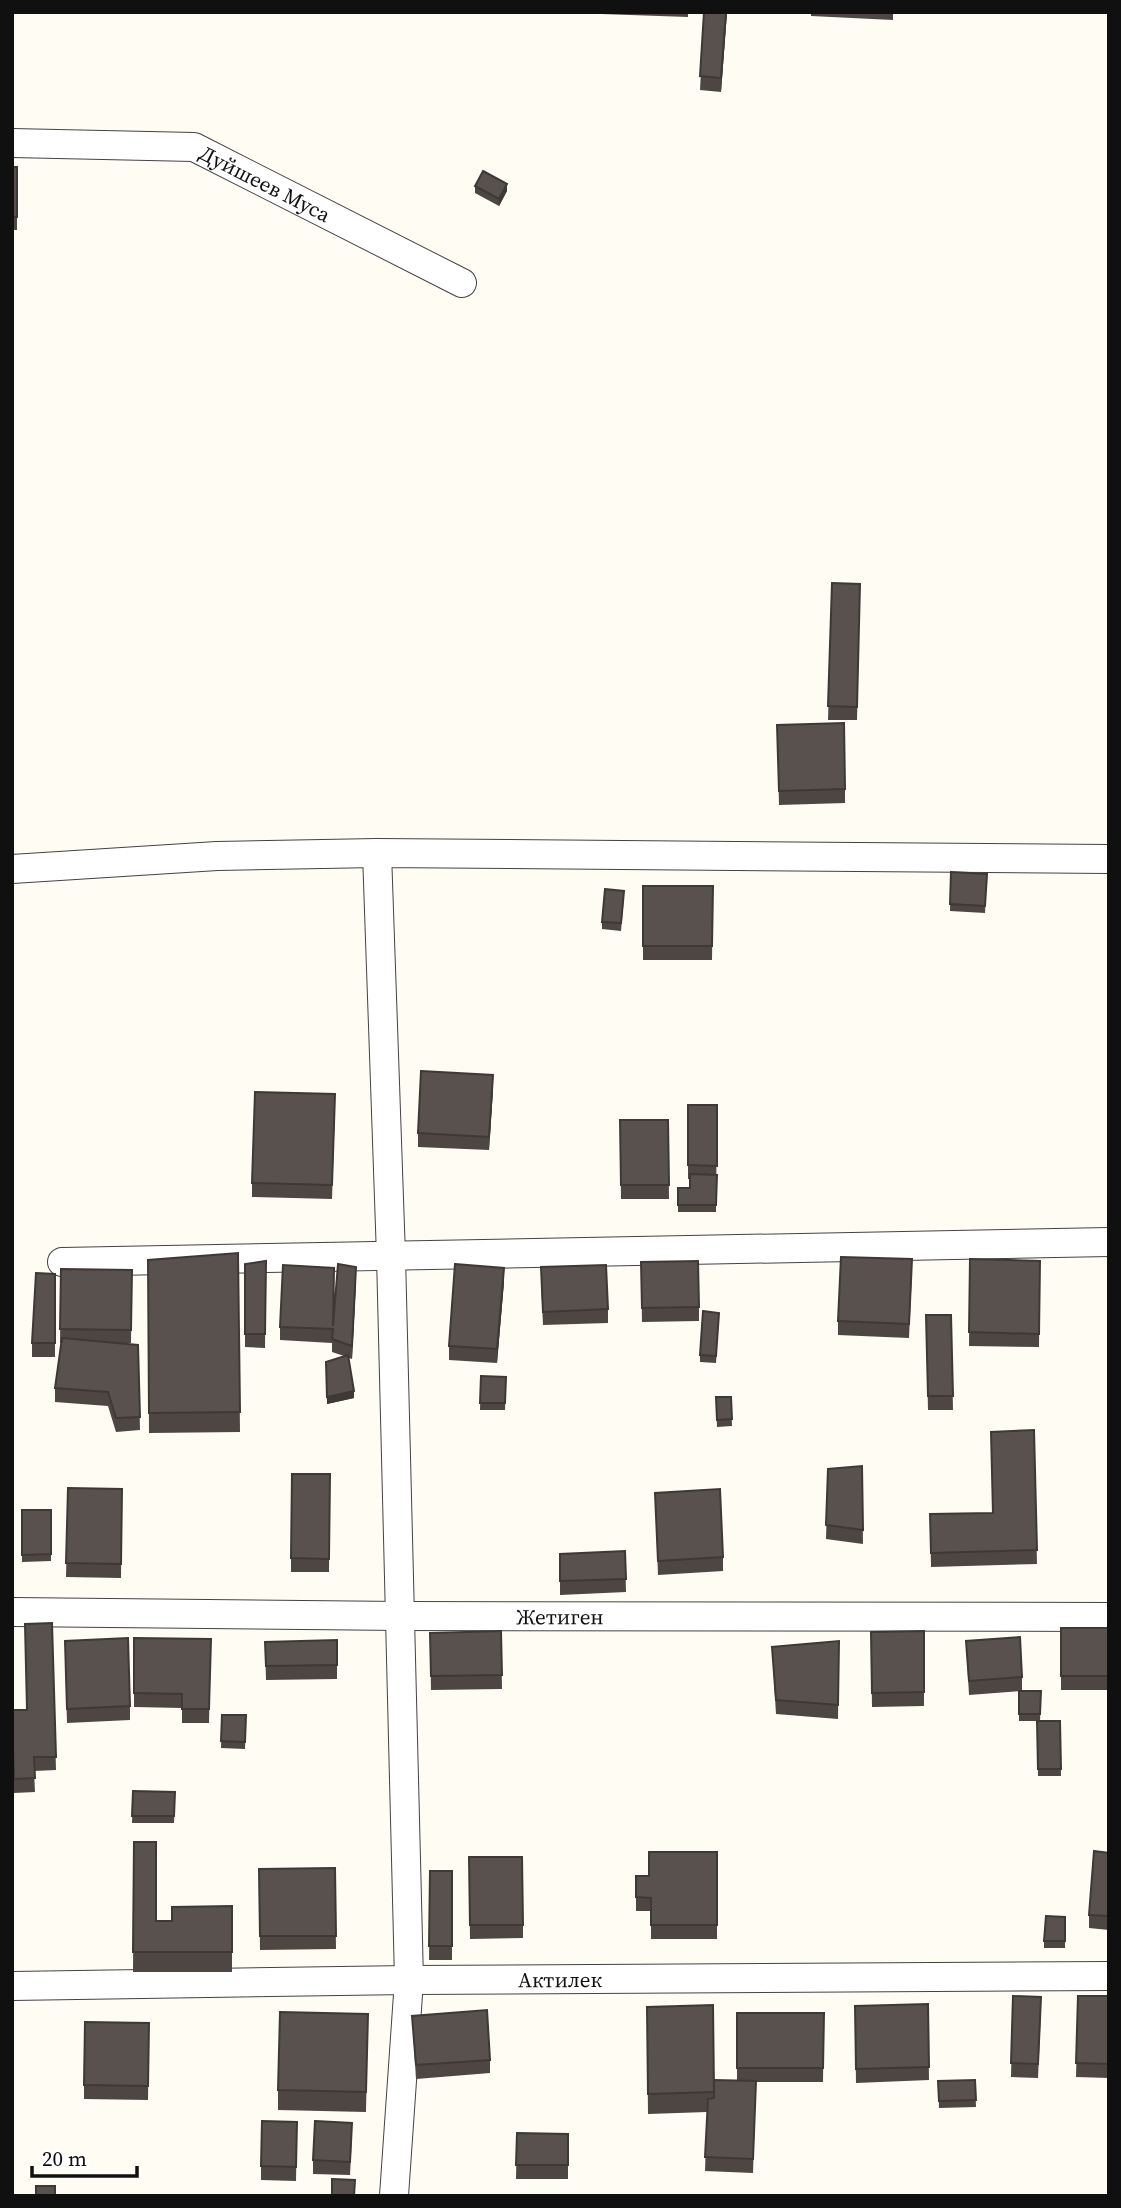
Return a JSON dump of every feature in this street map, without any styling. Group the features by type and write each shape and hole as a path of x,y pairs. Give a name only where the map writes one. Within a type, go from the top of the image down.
{"street":[{"name":"Дуйшеев Муса","path":"12,143 194,147 463,283"},
{"path":"377,853 391,1256 409,1980 394,2196"},
{"path":"12,869 217,856 377,853 1109,859"},
{"path":"62,1262 1109,1242"},
{"name":"Жетиген","path":"12,1612 1109,1618"},
{"name":"Актилек","path":"12,1986 409,1980 1109,1976"}],"building":[{"path":"704,12 726,12 721,78 700,76"},
{"path":"12,167 17,167 17,217 12,217"},
{"path":"483,171 507,184 499,199 475,186"},
{"path":"832,583 860,584 857,707 828,706"},
{"path":"844,723 845,789 779,791 777,725"},
{"path":"951,872 987,874 985,906 950,904"},
{"path":"643,886 713,886 712,946 643,946"},
{"path":"605,889 624,891 621,923 602,922"},
{"path":"421,1071 493,1075 489,1137 418,1133"},
{"path":"255,1092 335,1094 332,1185 252,1183"},
{"path":"688,1105 717,1105 717,1166 688,1165"},
{"path":"620,1120 668,1120 669,1185 621,1185"},
{"path":"690,1174 717,1175 716,1205 678,1205 678,1188 690,1188"},
{"path":"238,1253 240,1412 149,1413 148,1260"},
{"path":"841,1257 912,1259 909,1324 838,1321"},
{"path":"970,1259 1040,1261 1039,1334 969,1332"},
{"path":"266,1261 265,1334 245,1334 245,1264"},
{"path":"698,1261 699,1307 642,1308 641,1262"},
{"path":"338,1264 356,1267 352,1346 332,1339 333,1329 280,1327 283,1265 334,1268 333,1326"},
{"path":"455,1264 504,1268 497,1349 449,1346"},
{"path":"606,1265 608,1309 543,1312 541,1267"},
{"path":"61,1269 132,1270 131,1330 60,1329"},
{"path":"36,1273 55,1274 55,1343 32,1343"},
{"path":"703,1311 719,1313 716,1356 700,1355"},
{"path":"926,1315 951,1315 953,1396 928,1396"},
{"path":"62,1338 138,1345 140,1417 116,1418 108,1392 55,1388"},
{"path":"348,1355 354,1391 327,1397 326,1362"},
{"path":"481,1376 506,1377 505,1403 480,1403"},
{"path":"716,1397 731,1397 732,1419 717,1420"},
{"path":"1034,1430 1037,1550 931,1553 930,1514 993,1513 991,1432"},
{"path":"862,1466 863,1530 826,1525 828,1469"},
{"path":"292,1474 330,1474 329,1559 291,1558"},
{"path":"68,1488 122,1489 121,1564 66,1563"},
{"path":"720,1489 723,1557 658,1561 655,1493"},
{"path":"22,1510 51,1510 51,1554 22,1555"},
{"path":"625,1551 626,1579 560,1581 560,1554"},
{"path":"52,1623 56,1757 34,1757 35,1778 14,1779 12,1710 27,1710 25,1624"},
{"path":"1061,1628 1109,1628 1109,1676 1061,1676"},
{"path":"501,1631 502,1675 431,1676 430,1633"},
{"path":"924,1631 924,1692 872,1693 871,1632"},
{"path":"1020,1637 1022,1677 969,1681 966,1641"},
{"path":"128,1638 130,1706 67,1709 65,1641"},
{"path":"134,1638 211,1639 209,1709 182,1709 182,1694 134,1693"},
{"path":"337,1640 337,1665 266,1666 265,1642"},
{"path":"839,1641 838,1705 776,1700 772,1647"},
{"path":"1019,1691 1041,1691 1040,1714 1019,1714"},
{"path":"222,1715 246,1715 245,1742 221,1741"},
{"path":"1037,1721 1060,1721 1061,1769 1038,1769"},
{"path":"133,1791 175,1792 174,1816 132,1816"},
{"path":"134,1842 156,1842 156,1921 172,1921 172,1907 232,1906 232,1952 133,1952"},
{"path":"1094,1851 1109,1853 1109,1916 1089,1915"},
{"path":"649,1852 717,1852 717,1925 651,1925 651,1898 636,1897 636,1876 649,1876"},
{"path":"469,1857 522,1857 523,1925 470,1925"},
{"path":"335,1868 336,1936 260,1936 259,1869"},
{"path":"430,1871 452,1871 452,1946 429,1946"},
{"path":"1046,1916 1065,1917 1065,1941 1044,1941"},
{"path":"1013,1996 1041,1997 1038,2064 1011,2063"},
{"path":"1078,1996 1109,1996 1109,2064 1076,2063"},
{"path":"928,2004 929,2067 856,2069 855,2006"},
{"path":"713,2005 714,2092 648,2094 647,2007"},
{"path":"487,2010 490,2060 416,2065 412,2016"},
{"path":"280,2012 368,2014 366,2092 278,2090"},
{"path":"737,2013 824,2013 823,2068 737,2068"},
{"path":"85,2022 149,2023 148,2086 84,2085"},
{"path":"714,2080 756,2081 753,2159 705,2157 708,2099 714,2098"},
{"path":"975,2080 976,2100 939,2101 938,2081"},
{"path":"262,2121 297,2122 296,2167 261,2166"},
{"path":"315,2121 352,2123 350,2162 313,2160"},
{"path":"517,2133 568,2134 568,2165 516,2165"},
{"path":"332,2179 355,2180 354,2196 332,2196"},
{"path":"36,2186 55,2186 55,2196 36,2196"}]}
